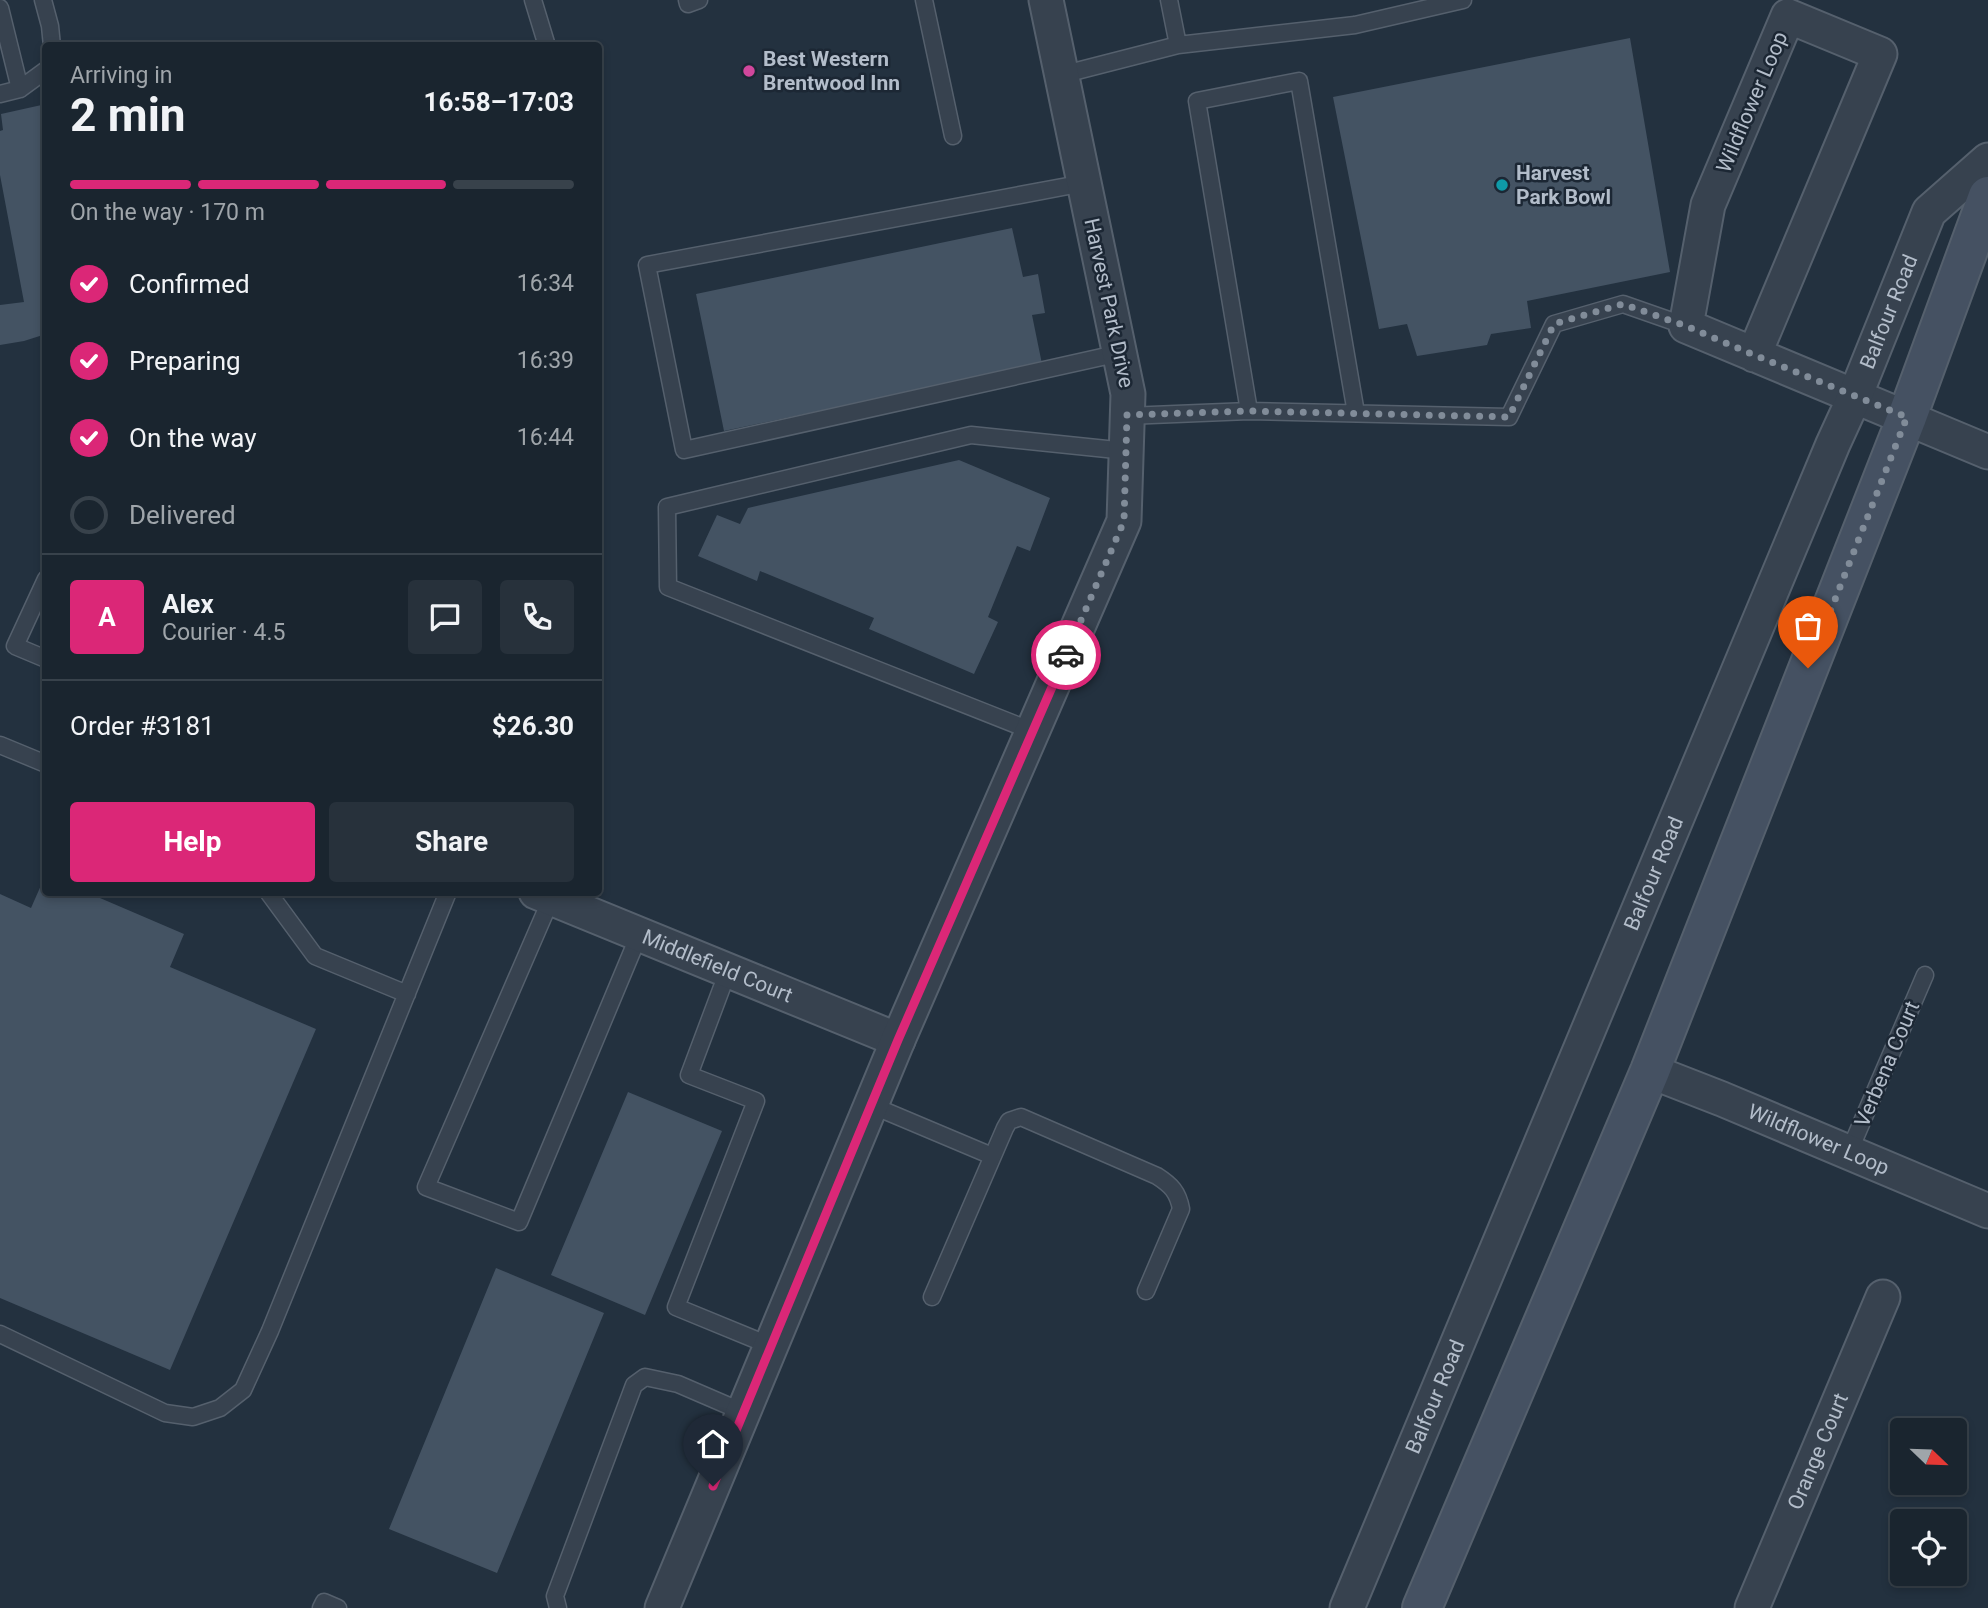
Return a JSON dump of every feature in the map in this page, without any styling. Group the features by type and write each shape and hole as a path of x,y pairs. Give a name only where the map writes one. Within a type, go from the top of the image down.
{"street":[{"name":"Harvest Park Drive","path":"662,1608 898,1040 1124,521 1128,394 1046,0"},
{"name":"Wildflower Loop","path":"1686,326 1708,205 1788,16 1880,54 1754,355"},
{"name":"Balfour Road","path":"1347,1608 1816,483 1855,396 1929,212 1988,160"},
{"path":"1422,1608 1650,1071 1907,417 1988,196"},
{"path":"1686,326 1988,452"},
{"name":"Middlefield Court","path":"544,896 898,1040"},
{"name":"Wildflower Loop","path":"1650,1071 1988,1210"},
{"name":"Orange Court","path":"1752,1608 1883,1297"}],"lane":[{"path":"43,0 52,42"},
{"path":"533,0 546,42"},
{"path":"687,0 688,4 699,0"},
{"path":"924,0 953,136"},
{"path":"1169,0 1178,45"},
{"path":"1061,75 1178,45 1355,25 1463,0"},
{"path":"0,8 20,89"},
{"path":"0,94 20,89 42,73"},
{"path":"1249,411 1197,101 1300,81 1356,413"},
{"path":"1084,183 647,265 684,450 1120,353"},
{"path":"1127,415 1249,411 1509,417 1554,324 1623,304 1686,326"},
{"path":"1032,731 668,587 667,507 971,435 1126,451"},
{"path":"42,588 15,646 42,657"},
{"path":"0,745 42,762"},
{"path":"271,896 315,956 407,994"},
{"path":"0,1334 164,1413 193,1417 220,1408 243,1390 270,1331 446,896"},
{"path":"544,896 426,1187 519,1222 639,934"},
{"path":"728,971 689,1075 756,1101 676,1307 771,1346"},
{"name":"Verbena Court","path":"1849,1152 1925,975"},
{"path":"871,1105 992,1156"},
{"path":"932,1297 1004,1128 1009,1121 1021,1117 1157,1176 1170,1184 1179,1196 1181,1209 1146,1291"},
{"path":"558,1608 555,1596 634,1385 645,1377 678,1384 743,1412"},
{"path":"321,1608 324,1602 338,1608"}],"building":[{"name":"Harvest Park Bowl","path":"1630,38 1670,272 1527,301 1531,328 1491,334 1487,345 1417,356 1407,324 1379,329 1333,97"},
{"path":"42,105 42,335 0,345 0,305 24,302 0,175 0,131 3,130 1,114"},
{"path":"1012,228 1023,277 1038,274 1045,313 1032,315 1042,364 724,431 696,294"},
{"path":"959,460 1050,498 1030,551 1017,546 988,617 998,622 974,674 869,629 874,618 760,571 757,581 698,556 717,515 740,524 748,508"},
{"path":"42,883 42,896 95,896 184,934 170,967 316,1029 170,1370 0,1298 0,894 31,908"},
{"path":"628,1092 722,1131 645,1315 551,1275"},
{"path":"496,1268 604,1313 497,1573 389,1529"}],"way so far":[{"path":"1066,655 1124,521 1127,415 1249,411 1509,417 1554,324 1623,304 1686,326 1907,417 1808,668"}],"place":[{"name":"Best Western Brentwood Inn","path":"749,71"},
{"name":"Harvest Park Bowl","path":"1502,185"}],"route":[{"path":"713,1486 898,1040 1066,655"}]}
